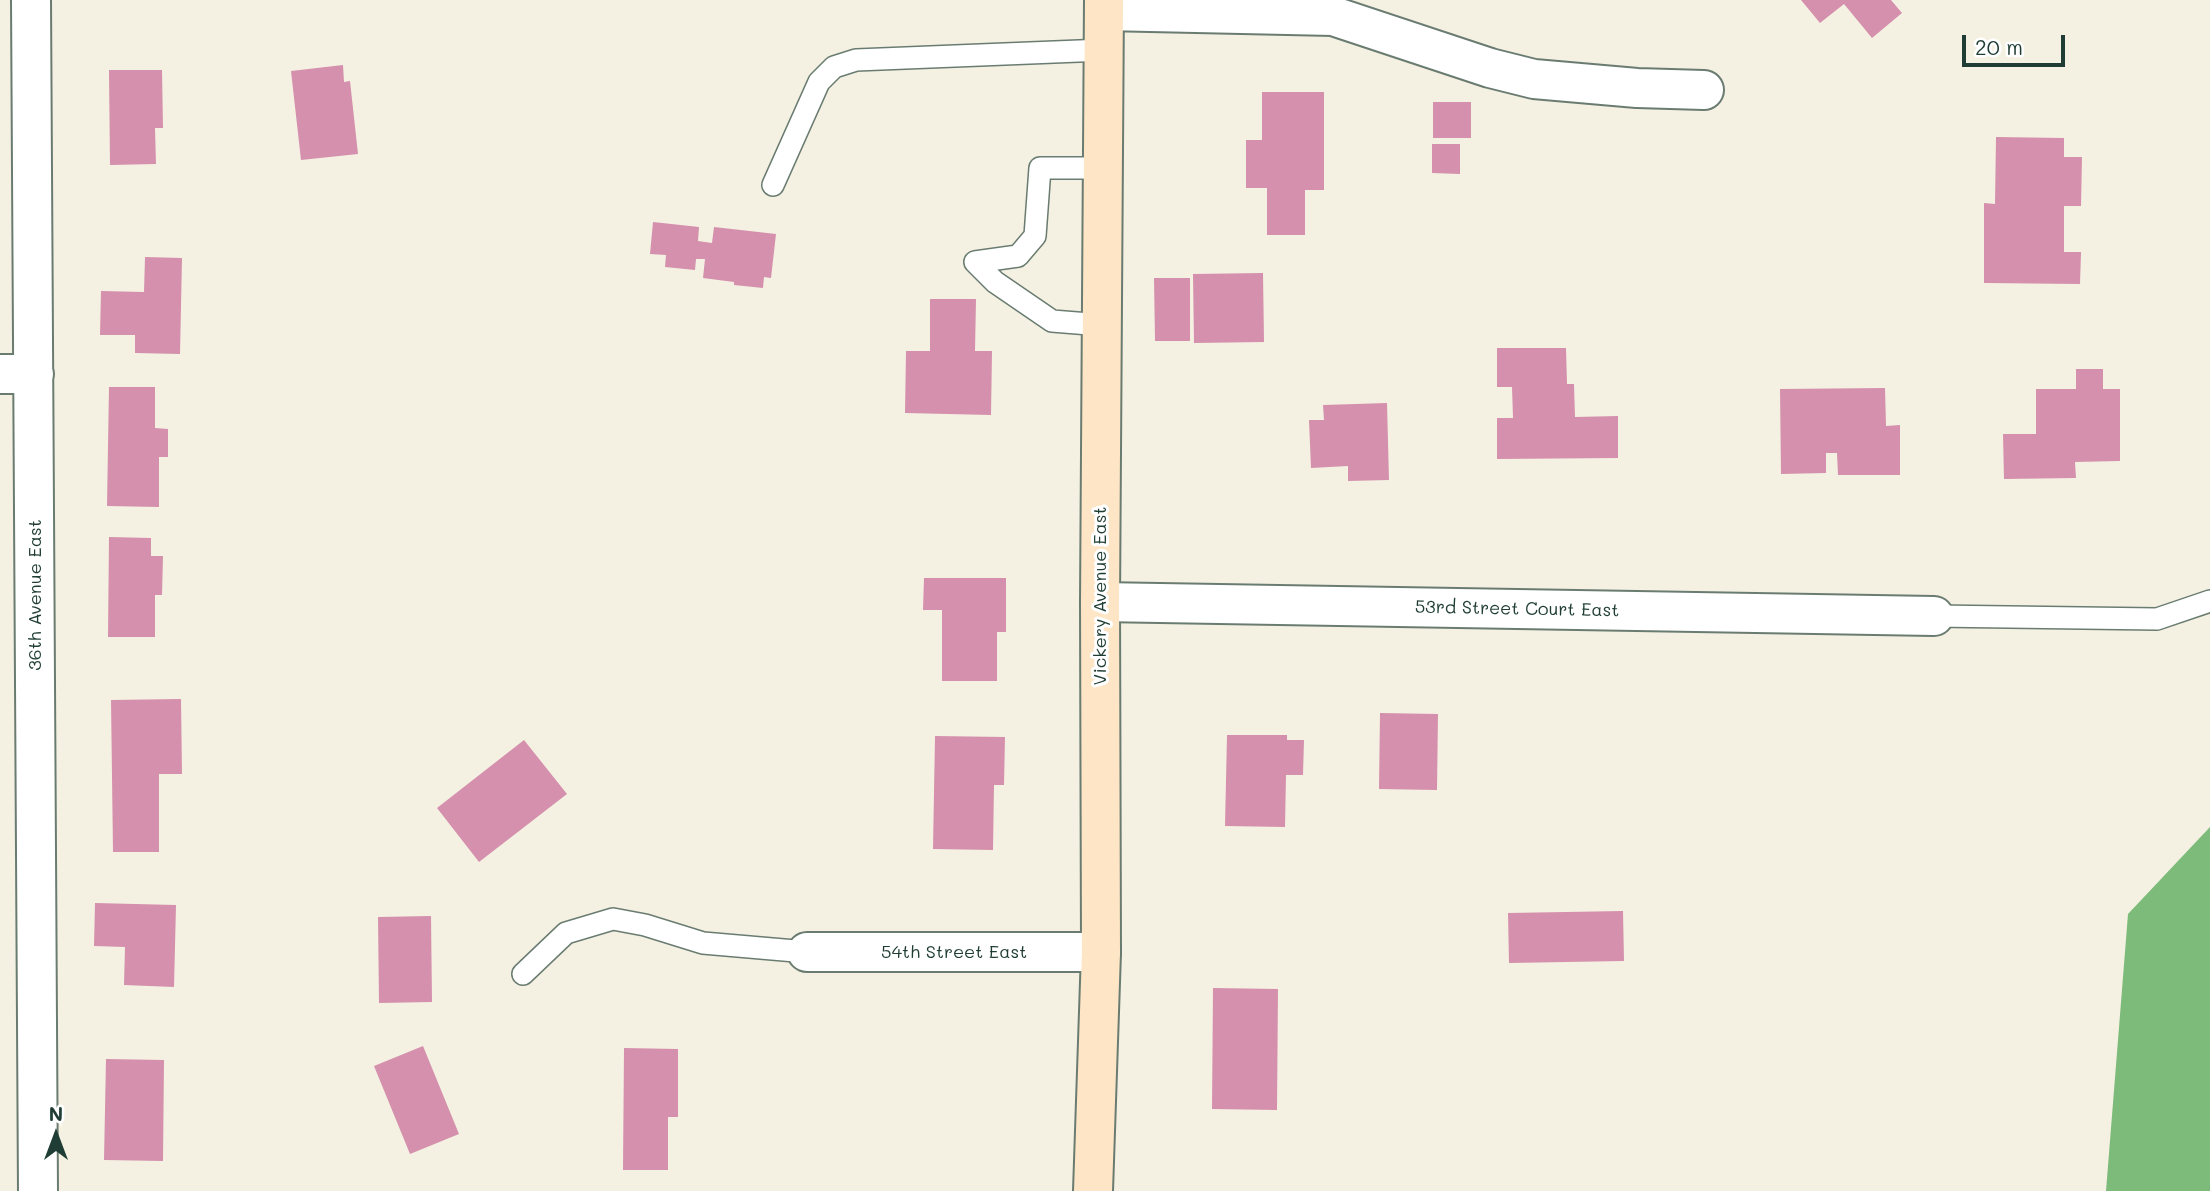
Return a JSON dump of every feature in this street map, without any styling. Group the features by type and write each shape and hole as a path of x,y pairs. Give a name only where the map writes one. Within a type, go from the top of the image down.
{"street":[{"name":"36th Avenue East","path":"31,0 17,374 38,1191"},
{"name":"Vickery Avenue East","path":"1093,1191 1101,952 1100,602 1104,5"},
{"path":"1104,5 1334,16 1490,68 1534,79 1637,88 1704,90"},
{"name":"53rd Street Court East","path":"1100,602 1934,616"},
{"name":"54th Street East","path":"807,953 1101,952"}],"lane":[{"path":"773,185 818,82 834,67 856,60 1104,50"},
{"path":"1102,325 1052,321 995,282 975,262 1018,256 1035,236 1040,168 1103,168"},
{"path":"1934,616 2157,619 2210,601"},
{"path":"523,974 566,933 614,919 645,925 703,943 807,953"}],"green space":[{"path":"2210,827 2210,1191 2106,1191 2128,914"}],"building":[{"path":"1801,0 1891,0 1902,13 1872,38 1844,4 1820,23"},
{"path":"343,65 344,82 350,81 358,154 301,160 291,71"},
{"path":"109,70 162,70 163,128 155,128 156,164 110,165"},
{"path":"1262,92 1324,92 1324,190 1305,190 1305,235 1267,235 1267,188 1246,188 1246,140 1262,140"},
{"path":"1433,102 1471,102 1471,138 1433,138"},
{"path":"1996,137 2064,138 2064,157 2082,157 2081,206 2064,206 2064,252 2081,252 2080,284 1984,283 1984,203 1995,204"},
{"path":"1432,144 1460,144 1460,174 1432,173"},
{"path":"653,222 699,227 698,241 712,243 714,227 776,234 771,278 764,277 763,288 703,278 705,259 696,259 695,270 665,267 666,255 650,254"},
{"path":"145,257 182,258 180,354 135,353 135,335 100,335 101,291 144,292"},
{"path":"1263,273 1264,342 1194,343 1193,274"},
{"path":"1154,278 1190,278 1190,341 1155,341"},
{"path":"930,299 976,299 975,351 992,351 991,415 905,413 906,351 930,351"},
{"path":"1497,348 1566,348 1567,384 1574,384 1575,417 1618,416 1618,458 1497,459 1497,418 1513,418 1512,387 1497,387"},
{"path":"2076,369 2103,369 2103,389 2120,389 2120,461 2075,462 2076,478 2004,479 2003,434 2036,434 2036,389 2076,389"},
{"path":"109,387 155,387 155,428 168,429 168,457 159,457 159,507 107,506"},
{"path":"1885,388 1886,426 1900,425 1900,475 1838,475 1837,453 1826,453 1826,473 1781,474 1780,389"},
{"path":"1387,403 1389,480 1348,481 1348,466 1311,468 1309,420 1324,420 1323,405"},
{"path":"109,537 151,538 151,556 163,556 162,595 155,595 155,637 108,637"},
{"path":"924,578 1006,578 1006,632 997,632 997,681 942,681 942,610 923,610"},
{"path":"181,699 182,774 159,774 159,852 113,852 111,700"},
{"path":"1380,713 1438,714 1437,790 1379,789"},
{"path":"1227,735 1287,735 1287,740 1304,740 1303,775 1286,775 1285,827 1225,826"},
{"path":"935,736 1005,737 1004,785 994,785 993,850 933,849"},
{"path":"524,740 567,794 479,862 437,808"},
{"path":"95,903 176,905 174,987 124,985 125,947 94,946"},
{"path":"1623,911 1624,961 1509,963 1508,913"},
{"path":"431,916 432,1002 379,1003 378,917"},
{"path":"1213,988 1278,989 1277,1110 1212,1109"},
{"path":"423,1046 459,1134 410,1154 374,1066"},
{"path":"624,1048 678,1049 678,1117 668,1117 668,1170 623,1170"},
{"path":"106,1059 164,1060 163,1161 104,1160"}]}
